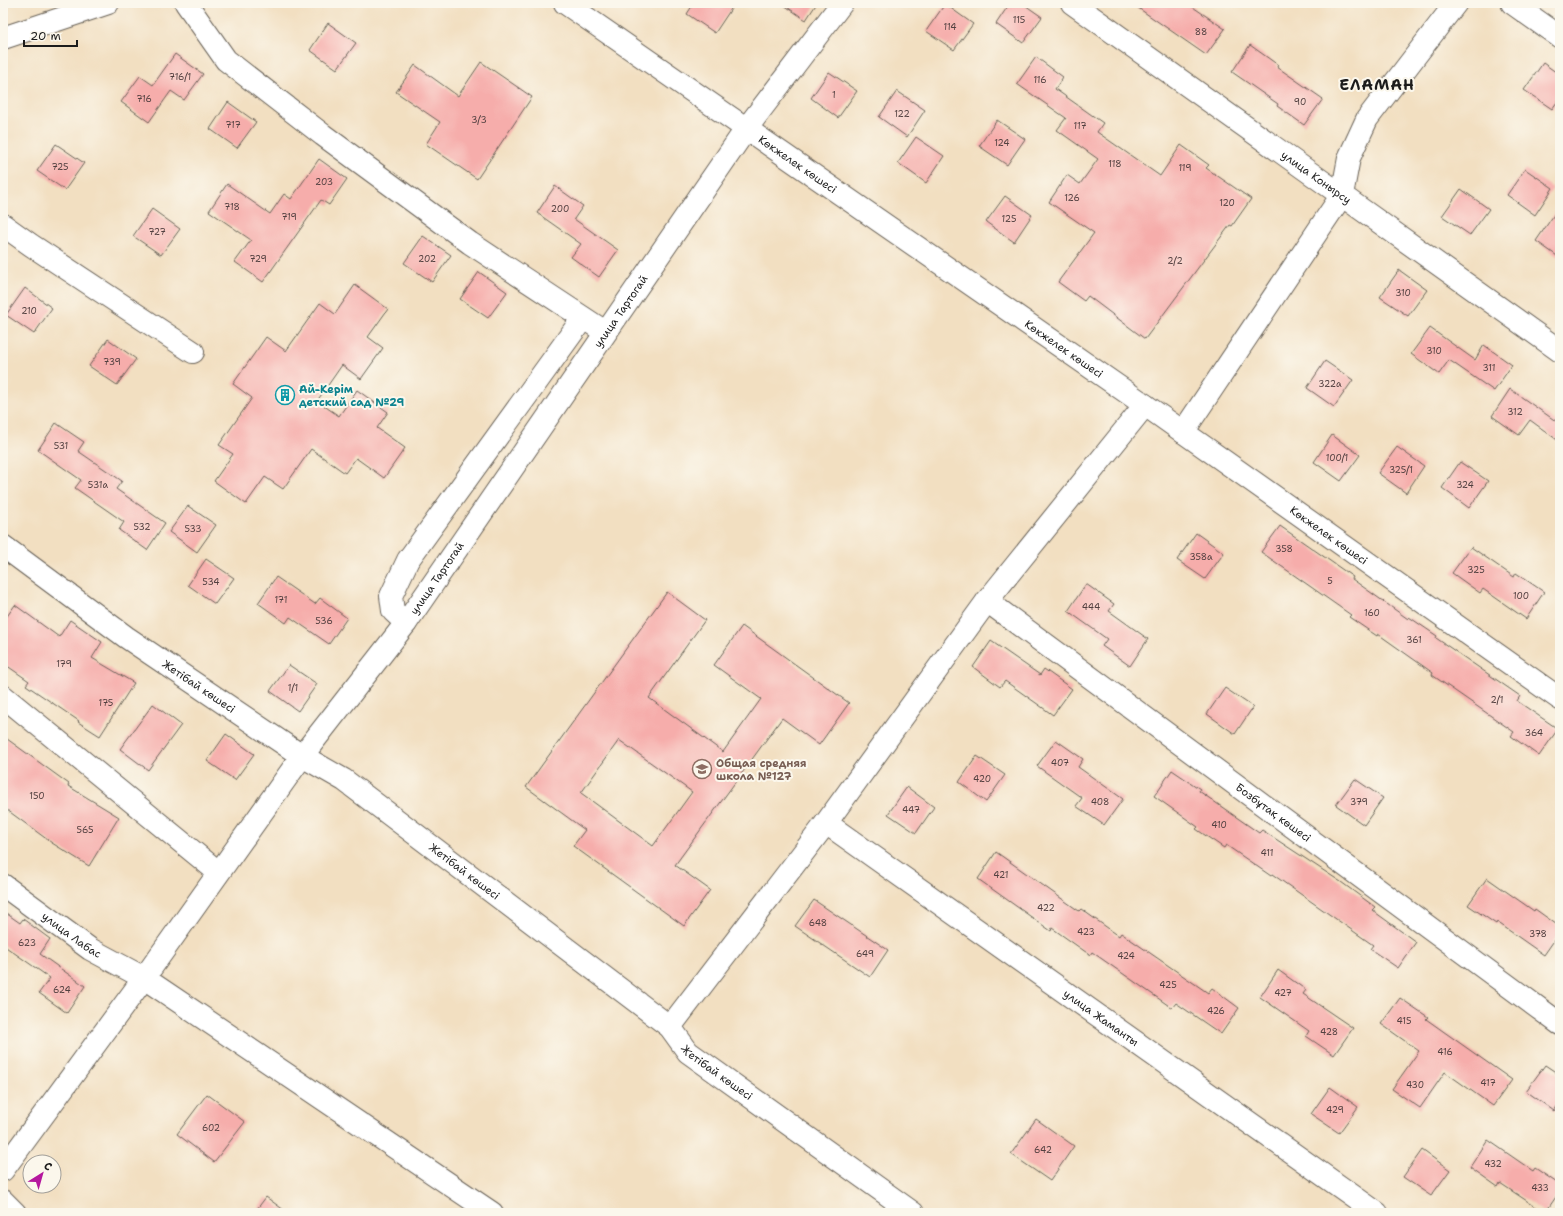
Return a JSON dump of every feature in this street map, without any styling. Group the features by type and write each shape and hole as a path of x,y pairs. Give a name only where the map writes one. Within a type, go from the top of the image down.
{"street":[{"path":"3,38 108,3"},
{"path":"186,3 226,60 323,135 470,243 605,332"},
{"name":"Көкжелек көшесі","path":"565,3 1145,405 1560,699"},
{"name":"улица Тартогай","path":"3,1170 144,978 302,756 406,624 605,332 746,129 842,3"},
{"name":"улица Конырсу","path":"1072,3 1560,352"},
{"path":"1183,432 1342,195 1348,158 1367,119 1456,3"},
{"path":"1512,3 1560,37"},
{"path":"3,225 193,352"},
{"path":"406,624 393,611 391,596 408,560 583,318"},
{"path":"670,1027 826,823 987,601 1145,405"},
{"name":"Жетібай көшесі","path":"3,546 126,638 302,756 344,780 670,1027 688,1052 913,1213"},
{"name":"Бозбұтақ көшесі","path":"987,601 1560,1024"},
{"path":"3,696 218,872"},
{"name":"улица Жаманты","path":"826,823 1377,1213"},
{"name":"улица Лабас","path":"3,885 90,949 144,978 492,1213"},
{"path":"3,1201 15,1213"}],"building":[{"path":"694,3 735,3 715,33 687,14"},
{"path":"781,3 817,3 806,20"},
{"path":"1010,3 1022,3 1042,17 1023,43 996,24"},
{"path":"1131,3 1187,3 1225,29 1206,55"},
{"path":"945,4 973,24 954,50 926,31"},
{"path":"328,23 356,43 337,69 310,50"},
{"path":"1250,45 1278,65 1277,67 1323,99 1304,125 1277,106 1278,104 1232,72"},
{"path":"175,54 203,74 184,100 171,91 149,122 121,102 140,76 153,85"},
{"path":"1036,57 1063,77 1055,89 1103,123 1097,132 1160,176 1181,145 1209,165 1206,168 1251,199 1145,339 1088,296 1084,301 1058,282 1094,233 1049,202 1067,175 1080,184 1098,159 1057,130 1066,118 1017,84"},
{"path":"481,62 532,97 477,179 426,144 440,122 396,92 415,65 458,96"},
{"path":"1543,63 1560,75 1560,98 1552,109 1524,90"},
{"path":"829,72 857,91 838,118 811,98"},
{"path":"897,91 925,110 907,137 879,117"},
{"path":"228,102 256,122 237,148 210,129"},
{"path":"997,120 1025,139 1007,165 979,146"},
{"path":"916,137 944,156 926,183 898,163"},
{"path":"56,144 84,163 65,190 37,171"},
{"path":"319,159 347,179 329,205 321,200 263,282 235,262 251,240 209,211 227,184 270,214 284,194 291,199"},
{"path":"1525,169 1553,188 1535,215 1507,195"},
{"path":"555,186 583,206 574,219 618,250 599,277 571,257 581,244 537,213"},
{"path":"1461,189 1489,209 1470,235 1442,216"},
{"path":"1005,196 1032,215 1014,242 986,222"},
{"path":"1560,206 1560,258 1536,241"},
{"path":"152,209 180,229 161,255 133,236"},
{"path":"423,236 451,255 432,282 404,263"},
{"path":"1399,270 1427,290 1408,316 1380,297"},
{"path":"479,272 507,292 488,318 460,299"},
{"name":"Ай-Керім детский сад №29","path":"355,285 388,309 368,337 383,348 361,379 342,365 317,401 339,416 357,390 388,412 377,428 405,448 384,478 356,458 345,473 311,449 283,489 265,477 246,504 214,481 233,454 219,445 252,398 233,384 266,337 286,351 320,303 335,314"},
{"path":"25,288 52,308 34,334 6,315"},
{"path":"1430,328 1475,360 1484,345 1512,365 1494,391 1449,360 1439,374 1411,354"},
{"path":"108,339 136,359 117,385 89,366"},
{"path":"1325,361 1353,380 1334,407 1307,388"},
{"path":"1510,389 1560,424 1560,442 1530,420 1519,435 1492,416"},
{"path":"56,423 84,442 78,451 122,481 116,489 165,523 147,550 119,530 124,522 75,488 81,480 38,450"},
{"path":"1332,435 1360,455 1341,481 1314,462"},
{"path":"1397,447 1424,466 1406,493 1378,473"},
{"path":"1460,462 1488,481 1469,508 1442,488"},
{"path":"188,506 216,525 197,552 169,532"},
{"path":"1280,526 1353,577 1352,579 1408,619 1409,617 1437,636 1436,638 1520,696 1517,701 1558,729 1539,756 1511,736 1514,732 1432,675 1433,673 1378,634 1377,636 1349,617 1351,615 1261,552"},
{"path":"1196,533 1224,553 1205,579 1177,560"},
{"path":"1471,547 1514,577 1516,573 1544,592 1526,619 1483,589 1480,593 1452,573"},
{"path":"206,559 234,578 215,604 188,585"},
{"path":"276,577 315,604 320,598 347,618 329,644 290,617 286,623 258,603"},
{"path":"1086,584 1114,604 1109,611 1148,639 1130,666 1102,646 1107,639 1068,611"},
{"name":"Общая средняя школа №127","path":"667,592 705,620 649,698 723,752 761,699 714,665 742,626 849,703 819,745 782,718 675,865 710,890 684,926 573,846 585,830 526,787","holes":["619,740 692,792 653,846 581,793"]},
{"path":"15,605 59,637 70,620 102,642 92,658 134,683 100,736 26,685 29,681 3,663 3,622"},
{"path":"991,641 1040,675 1044,669 1072,689 1053,715 1005,681 1000,687 973,667"},
{"path":"289,665 317,684 298,711 270,691"},
{"path":"1225,688 1253,707 1235,734 1207,714"},
{"path":"153,704 181,725 148,770 120,749"},
{"path":"226,734 254,754 235,780 207,761"},
{"path":"3,736 69,784 68,786 119,817 89,866 52,843 3,807"},
{"path":"1056,740 1083,759 1078,767 1123,799 1104,825 1076,806 1082,798 1037,766"},
{"path":"977,756 1005,775 986,802 959,782"},
{"path":"1172,770 1259,833 1262,830 1341,882 1375,907 1372,910 1416,942 1398,968 1370,949 1373,945 1272,874 1271,876 1226,845 1224,848 1196,829 1198,827 1154,796"},
{"path":"1355,779 1383,798 1364,825 1336,805"},
{"path":"907,787 934,807 916,833 888,814"},
{"path":"996,852 1079,911 1081,909 1119,936 1121,933 1208,993 1212,988 1239,1008 1221,1034 1176,1003 1172,1008 1092,952 1090,955 1052,928 1051,931 978,879"},
{"path":"1487,878 1534,911 1535,909 1560,927 1560,932 1544,955 1497,922 1496,924 1468,905"},
{"path":"814,900 888,950 870,977 795,926"},
{"path":"3,911 20,923 23,919 50,939 40,954 85,986 67,1013 39,993 50,978 3,945"},
{"path":"1278,970 1306,990 1303,994 1353,1028 1334,1055 1306,1036 1309,1031 1260,997"},
{"path":"1400,998 1428,1017 1426,1019 1512,1080 1493,1106 1445,1072 1420,1108 1392,1089 1419,1051 1381,1024"},
{"path":"1545,1065 1560,1075 1560,1102 1554,1111 1526,1091"},
{"path":"1330,1087 1358,1107 1339,1133 1311,1114"},
{"path":"207,1094 245,1122 214,1162 177,1134"},
{"path":"1036,1119 1074,1146 1050,1181 1011,1154"},
{"path":"1488,1140 1533,1171 1535,1168 1560,1185 1560,1191 1545,1213 1500,1183 1498,1187 1470,1167"},
{"path":"1422,1150 1450,1170 1431,1196 1403,1177"},
{"path":"266,1197 288,1213 254,1213"}],"place":[{"name":"Ай-Керім детский сад №29","path":"285,395"},
{"name":"Общая средняя школа №127","path":"702,769"}],"district":[{"name":"ЕЛАМАН","path":"1377,85"}]}
